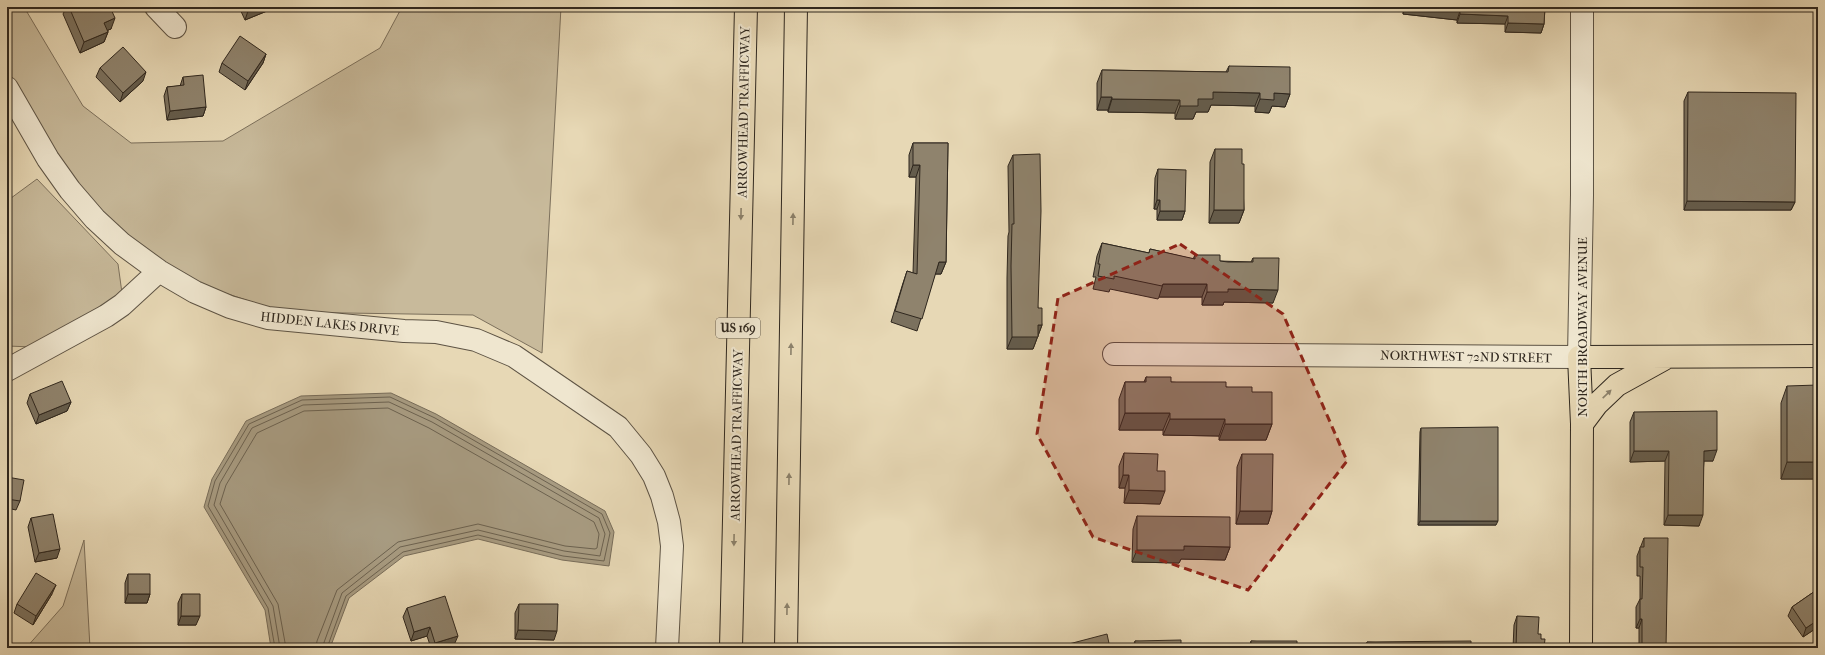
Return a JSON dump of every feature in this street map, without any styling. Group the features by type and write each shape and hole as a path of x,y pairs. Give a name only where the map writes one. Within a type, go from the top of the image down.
{"main road":[{"name":"ARROWHEAD TRAFFICWAY","path":"731,648 746,7"},
{"path":"786,648 796,7"},
{"name":"NORTHWEST 72ND STREET","path":"1579,357 1818,356"},
{"name":"NORTH BROADWAY AVENUE","path":"1579,357 1582,424 1581,648"},
{"path":"1582,424 1598,404 1617,385 1668,357"}],"street":[{"path":"156,7 175,27"},
{"name":"NORTH BROADWAY AVENUE","path":"1579,357 1582,195 1582,7"},
{"name":"HIDDEN LAKES DRIVE","path":"10,101 70,190 95,219 122,244 158,271 195,292 230,307 268,318 404,331 436,332 476,340 514,356 618,427 641,455 654,476 662,496 669,522 672,546 667,648"},
{"path":"7,370 106,316 122,305 158,271"},
{"name":"NORTHWEST 72ND STREET","path":"1114,354 1579,357"}],"highlighted area":[{"path":"1180,244 1283,314 1347,461 1248,590 1093,537 1037,434 1058,298"}],"shaded area":[{"path":"7,7 24,7 83,106 131,143 223,141 380,48 402,7 561,7 542,353 473,315 282,312 189,281 122,234 65,168 7,72"},
{"path":"37,179 118,264 122,293 33,347 7,346 7,201"},
{"path":"84,540 90,648 26,648 63,606"}],"water":[{"path":"391,393 436,414 605,511 614,532 609,566 562,560 478,539 404,556 349,598 330,648 271,648 265,610 204,507 212,479 246,421 301,396"}],"building":[{"path":"69,7 110,7 115,18 104,23 108,32 84,42"},
{"path":"246,7 258,7 248,11"},
{"path":"1422,7 1545,7 1544,24 1508,23 1508,16 1460,14 1460,11"},
{"path":"240,36 266,54 248,81 222,63"},
{"path":"123,47 146,72 123,93 100,68"},
{"path":"1229,66 1290,67 1290,94 1274,93 1274,100 1260,99 1260,93 1213,92 1213,99 1198,99 1198,106 1180,106 1180,100 1112,99 1112,97 1101,97 1102,70 1228,72"},
{"path":"203,75 206,107 170,111 167,87 184,85 183,77"},
{"path":"1688,92 1796,93 1795,202 1687,201"},
{"path":"913,143 948,143 946,262 939,262 922,319 895,311 907,271 917,274 920,165 913,165"},
{"path":"1215,149 1242,149 1242,164 1244,164 1244,210 1214,210"},
{"path":"1040,154 1041,211 1038,308 1042,308 1042,325 1038,325 1038,337 1012,337 1011,266 1012,224 1014,224 1013,155"},
{"path":"1158,169 1186,170 1185,211 1160,211 1160,200 1157,200"},
{"path":"1102,243 1149,253 1150,249 1195,259 1195,255 1220,255 1220,261 1228,262 1253,262 1253,258 1279,258 1278,290 1228,289 1228,292 1207,292 1207,284 1163,284 1162,286 1114,276 1114,279 1098,276 1100,264 1098,264"},
{"path":"1146,377 1171,377 1171,382 1226,382 1226,387 1252,387 1252,392 1272,392 1272,424 1225,424 1225,419 1170,419 1170,413 1125,413 1125,382 1146,382"},
{"path":"62,381 71,402 39,415 30,394"},
{"path":"1818,385 1818,462 1787,462 1787,386"},
{"path":"1717,411 1717,450 1704,451 1703,515 1668,515 1669,451 1634,451 1634,412"},
{"path":"1498,427 1498,521 1420,521 1421,428"},
{"path":"1124,453 1158,454 1157,471 1165,471 1165,491 1129,490 1129,475 1123,475"},
{"path":"1242,454 1273,454 1272,511 1240,511"},
{"path":"7,477 24,480 20,501 7,499"},
{"path":"53,514 60,549 39,553 31,518"},
{"path":"1137,516 1230,517 1230,547 1184,546 1184,550 1137,550"},
{"path":"1644,538 1668,538 1666,648 1642,648 1640,599 1642,599 1643,567 1640,567 1640,547 1644,547"},
{"path":"36,573 56,585 36,616 17,604"},
{"path":"128,574 150,574 150,594 128,594"},
{"path":"1818,589 1818,620 1806,628 1792,607"},
{"path":"182,594 200,594 200,616 181,616"},
{"path":"445,596 458,636 435,643 430,627 414,632 407,608"},
{"path":"519,604 558,604 557,631 518,630"},
{"path":"1517,616 1539,617 1538,634 1541,634 1541,639 1545,639 1544,648 1516,648"},
{"path":"1107,634 1110,648 1066,648 1065,645"},
{"path":"1181,640 1181,645 1251,645 1251,641 1297,641 1297,645 1367,645 1367,642 1471,641 1471,648 1135,648 1135,641"}]}
